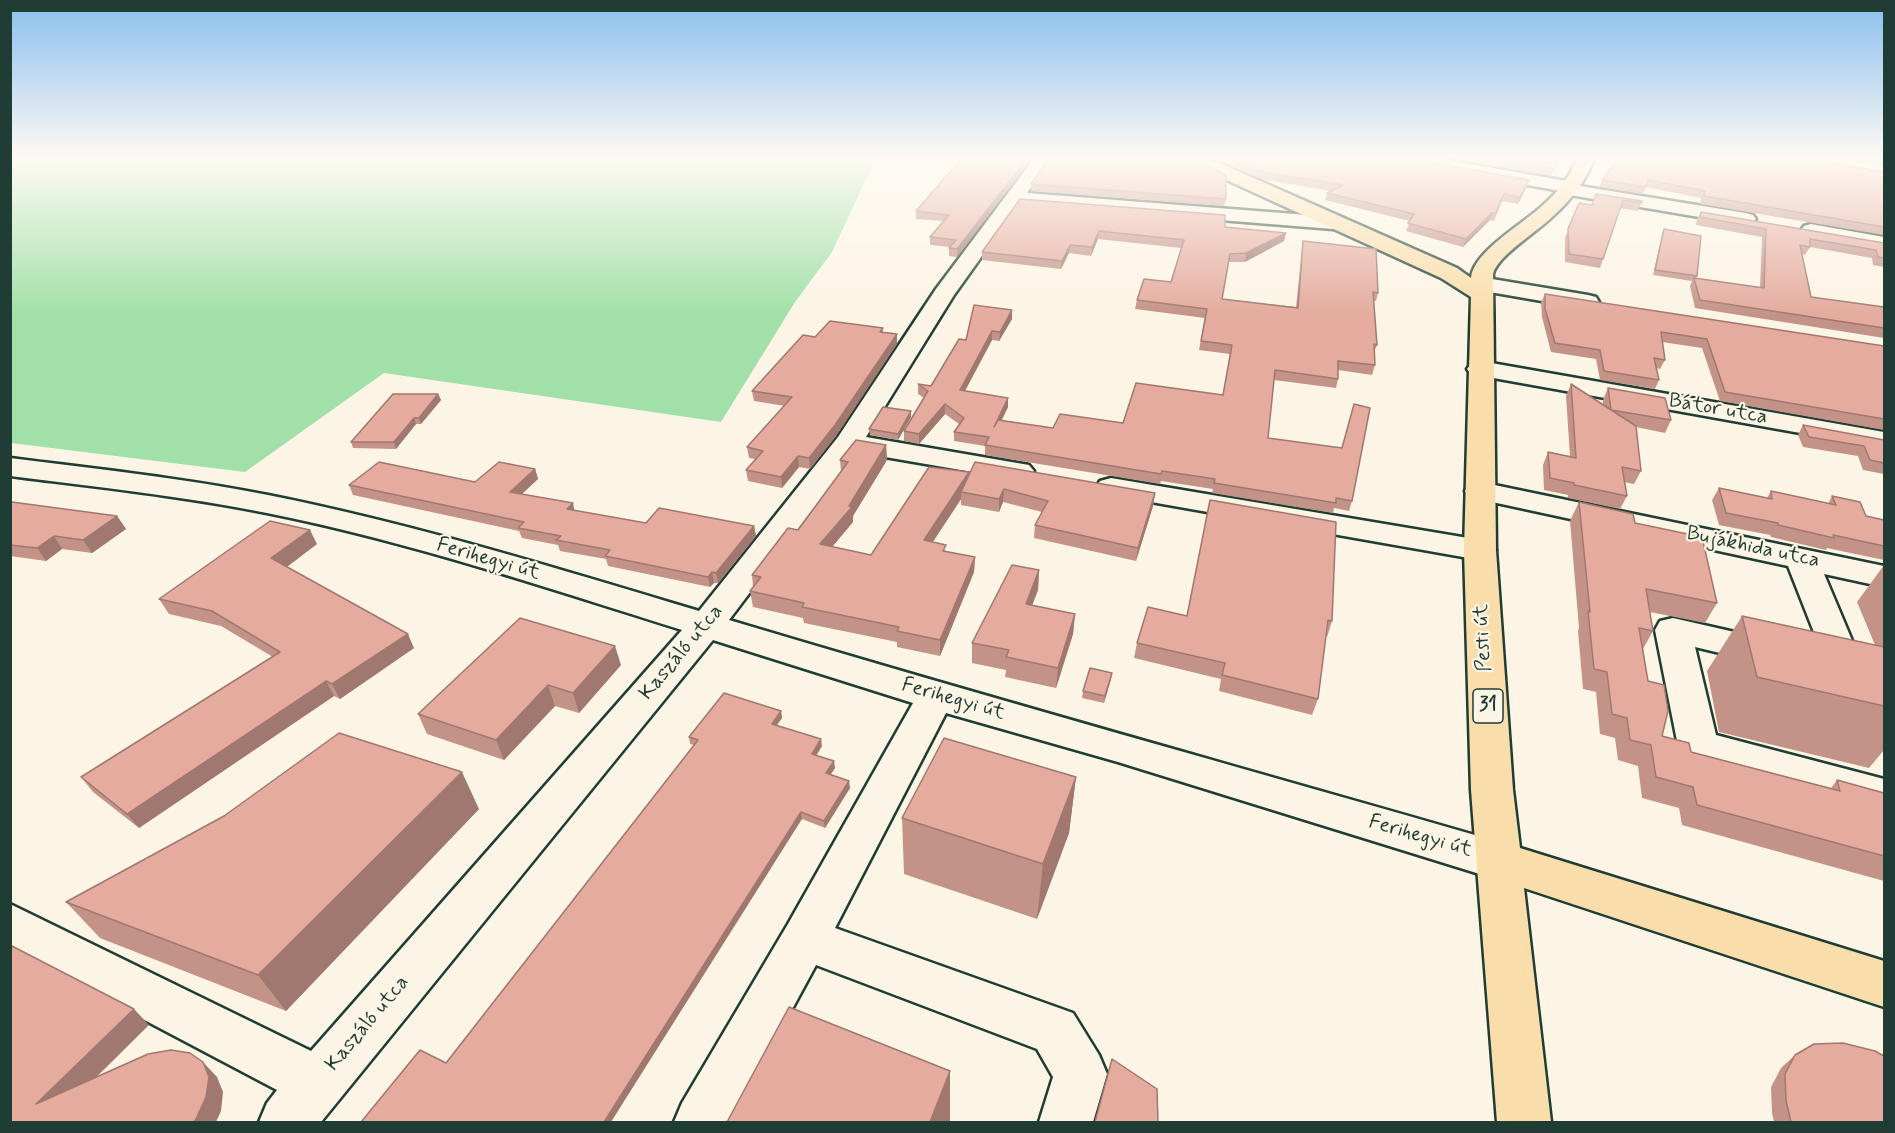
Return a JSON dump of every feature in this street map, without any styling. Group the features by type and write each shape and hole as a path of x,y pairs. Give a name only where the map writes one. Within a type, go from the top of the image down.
{"main road":[{"path":"1304,210 1449,273 1485,285"},
{"name":"Pesti út","path":"1524,1122 1492,790 1480,550 1480,333 1485,285 1498,267 1511,242 1547,210"},
{"path":"1405,253 1462,300 1480,333"},
{"name":"Ferihegyi út","path":"1499,861 1884,984"}],"street":[{"name":"Kaszáló utca","path":"286,1122 706,624 849,442 944,294 1006,210"},
{"path":"1166,210 1333,223"},
{"path":"1695,210 1770,223"},
{"path":"1793,227 1884,243"},
{"path":"1485,285 1611,306"},
{"name":"Bátor utca","path":"1480,369 1884,440"},
{"path":"849,442 1050,476"},
{"name":"Ferihegyi út","path":"10,467 175,488 267,504 382,530 706,624 936,696 1118,747 1499,861"},
{"path":"1085,483 1480,550"},
{"name":"Bujákhida utca","path":"1480,491 1884,576"},
{"path":"1802,559 1862,673 1673,630 1698,746 1884,796"},
{"path":"701,1122 805,939 936,696"},
{"path":"10,925 318,1083"},
{"path":"805,939 1055,1030 1080,1074 1066,1122"}],"green space":[{"path":"11,210 852,210 832,252 795,302 721,422 384,373 245,472 11,443"}],"building":[{"path":"987,210 957,249 949,248 956,240 930,237 949,215 916,211"},
{"path":"1012,210 1159,210 1225,215 1225,227 1286,233 1246,253 1230,254 1222,299 1298,308 1303,241 1376,249 1378,293 1373,292 1377,345 1374,344 1375,365 1338,361 1338,379 1275,370 1268,438 1342,448 1354,404 1370,408 1352,501 1336,498 1336,503 1214,483 1215,479 1162,471 1161,474 985,445 989,437 954,432 964,418 945,404 919,434 904,431 928,391 918,384 931,386 959,339 966,340 974,305 1012,310 1000,332 992,331 960,390 1008,398 994,427 998,420 1053,428 1060,414 1123,423 1136,383 1223,395 1232,345 1201,341 1207,309 1137,300 1144,279 1171,282 1184,240 1099,231 1092,247 1070,245 1062,261 982,252"},
{"path":"1397,210 1497,210 1466,239 1408,223 1414,214"},
{"path":"1576,210 1620,210 1603,259 1569,254 1568,229"},
{"path":"1785,210 1884,210 1884,227"},
{"path":"1701,212 1884,243 1884,258 1878,257 1876,250 1810,239 1810,247 1800,245 1811,297 1884,307 1884,328 1700,300 1694,278 1764,288 1766,229 1700,217"},
{"path":"1664,229 1701,236 1697,276 1655,270"},
{"path":"1545,294 1884,346 1884,419 1725,392 1707,339 1661,332 1665,360 1654,358 1659,380 1604,371 1600,350 1555,343 1545,309"},
{"path":"830,321 883,328 880,332 897,334 835,425 809,458 798,456 781,477 746,470 763,451 747,447 792,397 752,391 803,335 815,337"},
{"path":"1571,384 1636,426 1641,471 1622,467 1627,496 1550,478 1548,452 1576,458"},
{"path":"1608,388 1665,398 1671,420 1611,410"},
{"path":"393,394 438,394 419,418 414,418 394,442 351,442"},
{"path":"883,407 911,411 898,434 869,429"},
{"path":"1803,425 1884,440 1884,463 1870,460 1864,446 1809,437"},
{"path":"856,440 886,445 849,506 852,507 820,544 871,555 929,467 969,472 924,540 946,545 943,551 975,557 940,640 897,631 899,627 802,607 804,603 750,591 761,577 752,575 788,528 798,530 848,462 840,460"},
{"path":"379,462 475,482 499,462 535,469 510,492 573,503 567,509 646,523 659,508 754,526 716,573 712,572 708,577 605,556 610,550 556,540 561,536 518,528 524,522 349,485"},
{"path":"975,462 1155,493 1138,548 1035,525 1048,501 1004,489 999,499 961,492"},
{"path":"1719,488 1772,499 1771,491 1836,505 1832,496 1860,502 1866,516 1884,520 1884,546 1833,535 1834,538 1778,525 1778,523 1726,513"},
{"path":"1210,500 1336,522 1332,621 1328,620 1318,699 1222,675 1225,663 1137,643 1148,607 1187,616"},
{"path":"1579,502 1633,514 1635,523 1702,537 1717,603 1646,589 1653,631 1639,628 1648,681 1664,685 1668,711 1662,736 1689,743 1691,752 1840,791 1837,780 1884,793 1884,856 1697,805 1693,787 1656,777 1651,745 1630,740 1627,718 1612,714 1607,672 1594,669"},
{"path":"10,503 117,516 83,540 54,536 37,548 10,545"},
{"path":"270,521 310,530 271,558 408,634 332,684 326,681 127,814 81,777 280,652 212,611 159,599"},
{"path":"1012,565 1039,570 1026,604 1075,614 1058,668 1006,657 1009,650 972,643"},
{"path":"1742,616 1884,647 1884,706 1757,677"},
{"path":"520,618 615,646 573,693 548,685 496,740 418,714"},
{"path":"1090,668 1112,673 1105,696 1083,691"},
{"path":"724,693 781,711 772,724 821,739 812,754 834,761 826,773 849,781 824,821 801,812 604,1122 361,1122 420,1050 446,1063 698,740 689,737"},
{"path":"339,733 462,772 258,975 66,902 224,816"},
{"path":"944,738 1076,777 1043,864 902,818"},
{"path":"10,945 134,1009 36,1104 148,1054 171,1050 190,1053 203,1062 209,1077 206,1097 194,1122 10,1122"},
{"path":"789,1007 950,1071 930,1122 727,1122"},
{"path":"1843,1043 1875,1051 1884,1056 1884,1122 1791,1122 1786,1101 1785,1074 1795,1055 1814,1044"},
{"path":"1112,1059 1157,1089 1158,1122 1095,1122"}]}
